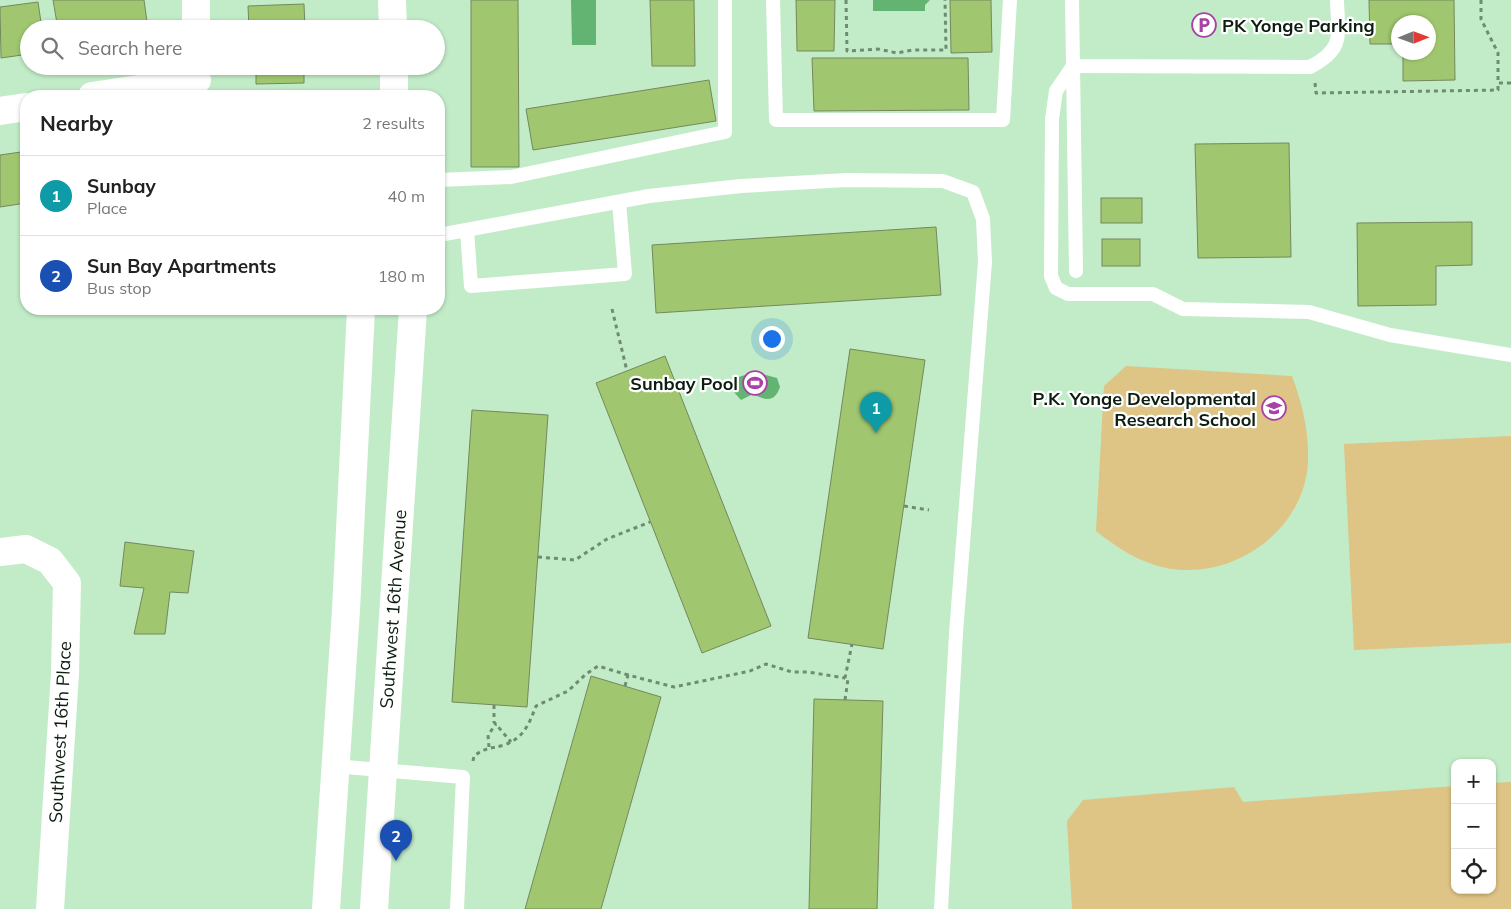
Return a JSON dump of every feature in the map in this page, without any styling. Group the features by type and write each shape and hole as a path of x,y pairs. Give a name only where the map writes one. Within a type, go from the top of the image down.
{"main road":[{"path":"196,0 196,20"},
{"path":"392,0 393,20"},
{"path":"394,75 394,90"},
{"path":"134,90 197,81"},
{"path":"0,111 20,108"},
{"path":"326,909 334,766 346,610 361,315"},
{"name":"Southwest 16th Avenue","path":"374,909 413,315"},
{"name":"Southwest 16th Place","path":"0,552 26,549 50,561 67,583 65,673 50,909"}],"lane":[{"path":"445,180 511,177 724,132 725,0"},
{"path":"773,0 776,120 1003,120 1010,0"},
{"path":"1072,0 1076,271"},
{"path":"1073,66 1310,67 1326,58 1338,42 1337,0"},
{"path":"1073,66 1056,91 1052,119 1051,276 1056,288 1068,294 1154,294 1183,309 1309,312 1390,335 1511,355"},
{"path":"445,234 649,196 741,186 847,180 943,181 972,192 983,219 985,262 956,633 940,909"},
{"path":"467,230 471,286 625,274 619,202"},
{"path":"334,766 463,777 457,909"}],"path":[{"path":"846,0 847,51 878,49 897,53 913,50 946,50 945,0"},
{"path":"1306,83 1315,83 1316,93 1498,90 1498,53 1481,19 1481,0"},
{"path":"1498,83 1511,83"},
{"path":"612,309 627,372"},
{"path":"904,506 929,510"},
{"path":"538,557 575,560 607,540 650,522"},
{"path":"845,700 848,679 845,678 852,644"},
{"path":"472,764 474,756 489,747 511,742 519,738 529,725 536,706 568,691 586,674 598,666 674,687 750,671 766,664 792,672 808,672 845,678"},
{"path":"625,686 628,675"},
{"path":"494,705 496,724 511,742"},
{"path":"489,747 488,735 496,724"}],"shaded area":[{"path":"571,0 596,0 596,45 572,45"},
{"path":"873,0 930,0 925,5 925,11 873,11"},
{"path":"1126,366 1292,376 1302,407 1306,428 1308,461 1304,486 1294,509 1279,529 1261,546 1240,558 1216,567 1191,570 1166,568 1129,554 1096,531 1104,386"},
{"name":"Sunbay Pool","path":"755,372 777,378 780,387 773,398 766,399 753,394 741,400 731,389 732,379"},
{"path":"1511,436 1511,643 1354,650 1344,444"},
{"path":"1511,782 1511,909 1072,909 1067,821 1083,800 1234,787 1243,802 1451,786 1451,894 1496,894 1496,783"}],"building":[{"path":"53,0 144,0 147,20 56,20"},
{"path":"471,0 518,0 519,167 471,167"},
{"path":"650,0 694,0 695,66 652,66"},
{"path":"796,0 835,0 834,51 797,51"},
{"path":"950,0 991,0 992,52 951,53"},
{"path":"1369,0 1454,0 1455,80 1403,81 1403,60 1436,60 1436,15 1391,15 1391,44 1370,44"},
{"path":"38,2 41,20 20,20 20,55 1,58 0,7"},
{"path":"304,4 305,20 249,20 248,6"},
{"path":"812,58 968,58 969,110 814,111"},
{"path":"256,75 304,75 304,83 256,84"},
{"path":"709,80 716,121 533,150 526,109"},
{"path":"1289,143 1291,257 1198,258 1195,144"},
{"path":"20,152 20,204 0,207 0,155"},
{"path":"1101,198 1142,198 1142,223 1101,223"},
{"path":"1472,222 1472,265 1436,266 1436,305 1358,306 1357,223"},
{"path":"936,227 941,295 656,313 652,245"},
{"path":"1102,239 1140,239 1140,266 1102,266"},
{"path":"850,349 925,360 883,649 808,638"},
{"path":"665,356 771,626 702,653 596,383"},
{"path":"472,410 548,415 527,707 452,702"},
{"path":"125,542 194,551 188,593 170,592 165,634 134,634 144,588 120,586"},
{"path":"591,676 661,697 601,909 525,909"},
{"path":"814,699 883,701 877,909 809,909"}],"place":[{"name":"PK Yonge Parking","path":"1204,25"},
{"name":"Sunbay Pool","path":"755,383"},
{"name":"P.K. Yonge Developmental Research School","path":"1274,408"},
{"name":"Sunbay","path":"876,433"},
{"name":"Sun Bay Apartments","path":"396,861"}]}
